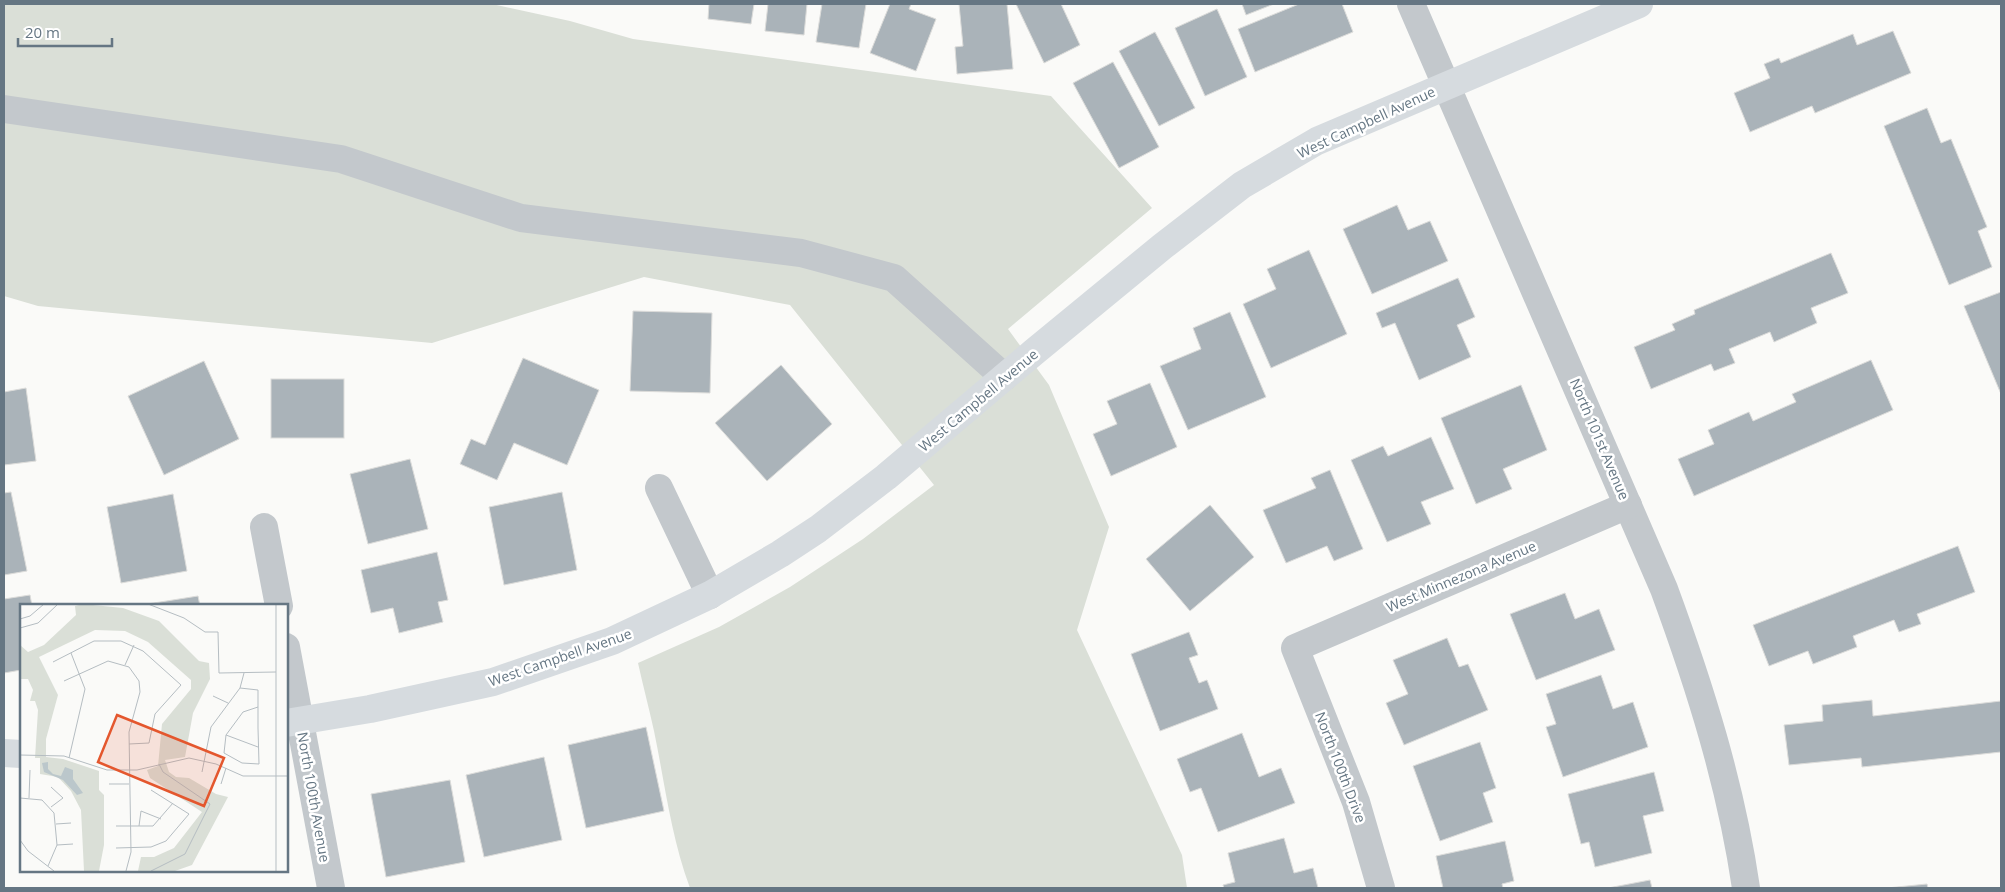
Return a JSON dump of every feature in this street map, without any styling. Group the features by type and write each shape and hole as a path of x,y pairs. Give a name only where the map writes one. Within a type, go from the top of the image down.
{"street":[{"name":"North 101st Avenue","path":"1411,4 1664,589 1699,688 1718,753 1738,842 1746,888"},
{"name":"West Campbell Avenue","path":"293,721 370,709 493,682 612,642 710,595 780,554 818,529 886,477 1170,240 1242,185 1317,141 1640,4"},
{"path":"4,109 341,158 521,218 801,253 885,275 894,278 1004,377"},
{"path":"659,488 710,595"},
{"name":"West Minnezona Avenue","path":"1295,648 1628,505"},
{"path":"264,527 279,604"},
{"name":"North 100th Drive","path":"1295,648 1356,802 1381,888"},
{"name":"North 100th Avenue","path":"288,668 293,721 331,888"},
{"path":"4,753 20,754"}],"shaded area":[{"path":"4,4 492,4 570,21 633,39 1051,96 1152,208 1008,329 1049,385 1109,527 1077,630 1182,855 1187,888 690,888 673,830 654,731 638,663 719,627 790,587 863,539 934,485 790,305 644,277 432,343 38,306 4,296"}],"building":[{"path":"709,4 754,4 751,24 708,19"},
{"path":"768,4 807,4 804,35 765,31"},
{"path":"822,4 866,4 859,48 816,42"},
{"path":"890,4 911,4 909,9 936,19 916,71 870,53"},
{"path":"959,4 1007,4 1013,69 957,74 955,47 963,46"},
{"path":"1016,4 1061,4 1080,45 1044,63"},
{"path":"1242,4 1274,4 1246,15"},
{"path":"1299,4 1342,4 1353,32 1255,72 1238,29"},
{"path":"1217,9 1247,77 1205,96 1175,28"},
{"path":"1893,31 1911,73 1815,113 1812,106 1750,132 1734,93 1770,78 1764,64 1779,58 1781,63 1853,34 1857,45"},
{"path":"1155,32 1195,108 1159,126 1119,51"},
{"path":"1113,62 1159,147 1119,168 1073,83"},
{"path":"1927,108 1941,143 1951,139 1987,227 1978,231 1992,267 1949,285 1884,126"},
{"path":"1397,205 1408,230 1430,221 1448,261 1372,294 1343,229"},
{"path":"1309,250 1347,334 1271,368 1243,304 1276,289 1267,269"},
{"path":"1831,253 1848,293 1811,308 1817,323 1774,342 1770,332 1729,349 1735,363 1714,371 1711,364 1651,389 1634,347 1675,330 1672,324 1695,314 1694,310"},
{"path":"1458,278 1475,317 1457,325 1471,357 1419,380 1395,323 1382,328 1376,313"},
{"path":"2001,292 2001,394 1964,306"},
{"path":"633,311 712,313 710,393 630,391"},
{"path":"1230,312 1266,397 1188,430 1160,366 1201,349 1193,328"},
{"path":"523,358 599,390 567,465 514,443 497,480 460,464 471,439 485,445"},
{"path":"1871,360 1893,410 1694,496 1678,459 1714,444 1708,430 1749,412 1753,421 1796,402 1792,394"},
{"path":"204,361 239,439 164,475 128,396"},
{"path":"781,365 832,424 767,481 715,423"},
{"path":"271,379 344,379 344,438 271,438"},
{"path":"1150,383 1177,447 1111,476 1093,434 1117,424 1107,401"},
{"path":"1521,385 1547,450 1503,469 1512,489 1476,504 1441,418"},
{"path":"26,388 36,461 4,465 4,392"},
{"path":"1431,437 1454,489 1421,502 1431,524 1387,542 1351,460 1383,446 1388,456"},
{"path":"410,459 428,529 368,544 350,474"},
{"path":"1330,470 1363,549 1334,561 1327,546 1286,563 1263,510 1316,488 1311,478"},
{"path":"11,492 27,571 4,575 4,493"},
{"path":"562,492 577,570 504,585 489,507"},
{"path":"173,494 187,571 121,583 107,507"},
{"path":"1210,505 1254,557 1190,611 1146,559"},
{"path":"1958,546 1975,592 1917,614 1921,624 1899,632 1894,620 1853,636 1857,647 1813,664 1808,651 1769,666 1753,625"},
{"path":"437,552 448,600 438,602 443,622 399,633 393,608 371,613 361,570"},
{"path":"1565,593 1575,619 1599,609 1615,650 1536,680 1510,614"},
{"path":"30,595 32,604 20,604 20,670 4,673 4,599"},
{"path":"198,596 200,604 148,604"},
{"path":"1189,632 1198,655 1189,658 1199,683 1207,680 1218,709 1160,731 1131,654"},
{"path":"1447,638 1459,667 1468,664 1488,710 1404,745 1386,703 1408,694 1393,660"},
{"path":"1601,675 1613,709 1633,702 1648,747 1563,777 1546,727 1556,724 1546,694"},
{"path":"1872,700 1873,716 2001,701 2001,752 1862,767 1861,758 1789,765 1784,725 1823,721 1822,705"},
{"path":"646,727 664,811 586,828 568,745"},
{"path":"1242,733 1259,777 1281,768 1295,803 1218,832 1201,788 1190,792 1177,759"},
{"path":"1480,742 1496,788 1483,793 1493,822 1440,841 1413,766"},
{"path":"544,757 562,840 484,857 466,775"},
{"path":"1654,772 1664,811 1643,816 1652,853 1595,867 1589,842 1581,844 1568,794"},
{"path":"450,780 465,862 386,877 371,794"},
{"path":"1284,838 1294,873 1313,868 1318,888 1224,888 1223,885 1235,882 1228,853"},
{"path":"1505,841 1514,881 1502,884 1503,888 1443,888 1436,856"},
{"path":"1650,880 1652,888 1608,888"},
{"path":"1927,884 1928,888 1887,888"}]}
